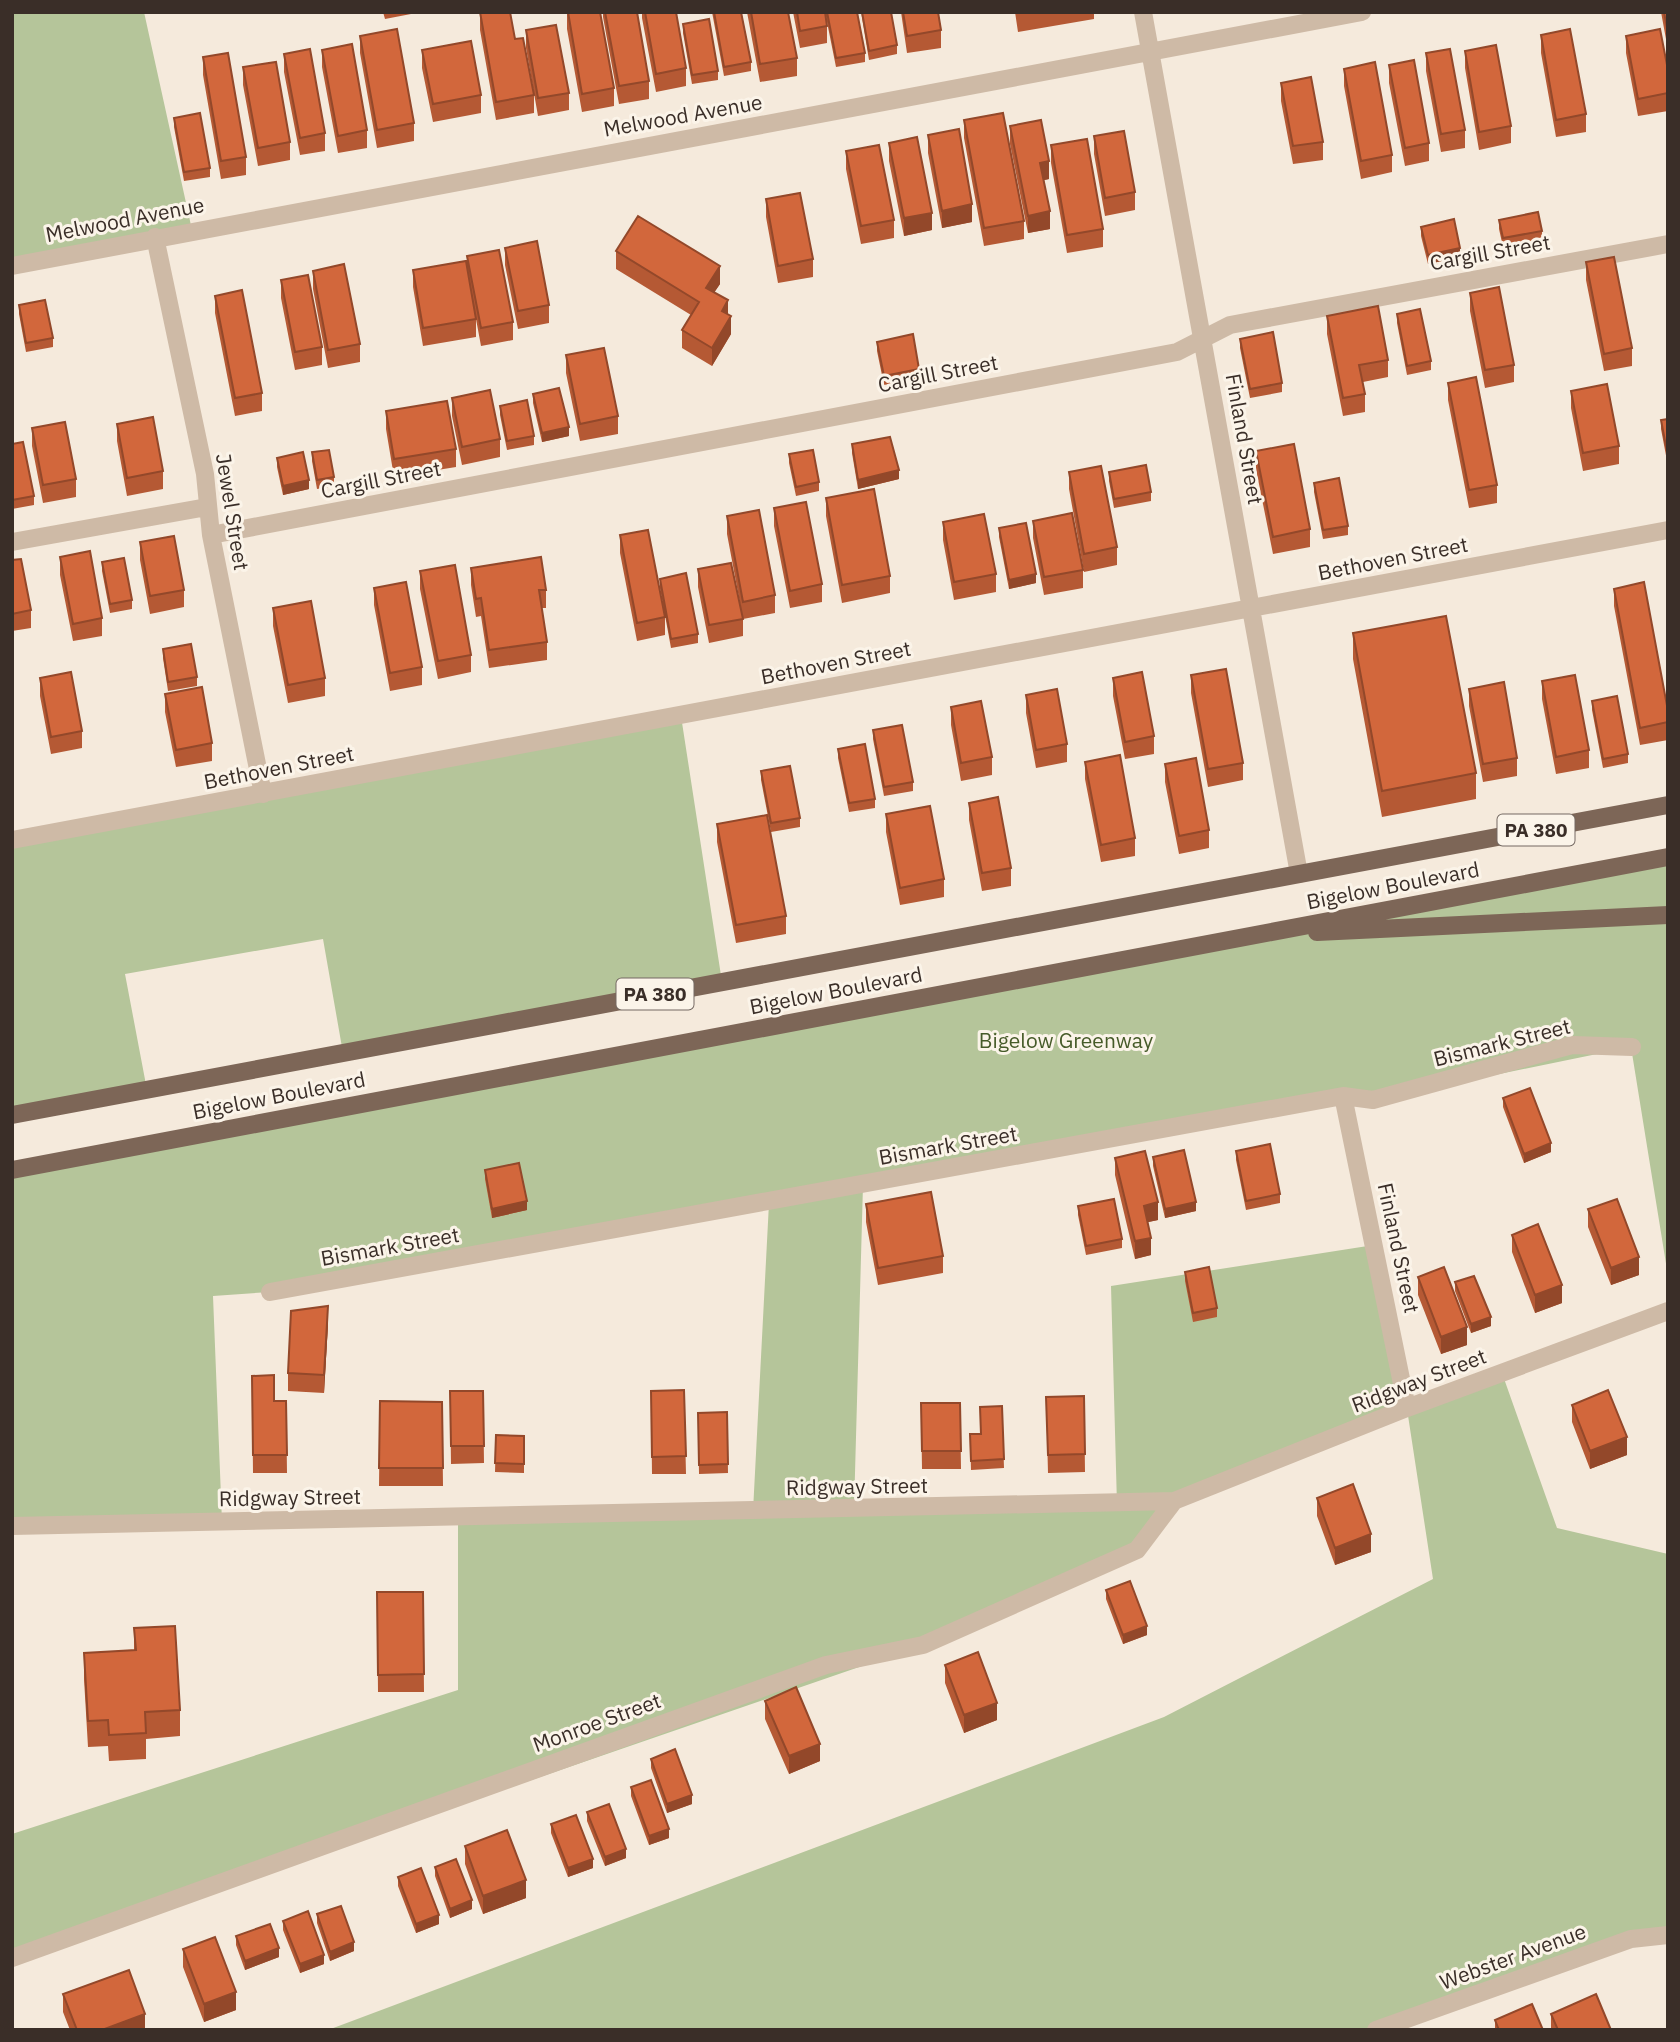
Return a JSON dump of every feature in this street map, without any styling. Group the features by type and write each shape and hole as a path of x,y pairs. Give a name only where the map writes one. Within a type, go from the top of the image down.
{"main road":[{"name":"Bigelow Boulevard","path":"12,1115 1668,805"},
{"name":"Bigelow Boulevard","path":"12,1170 1668,857"},
{"path":"1250,936 1668,915"}],"street":[{"name":"Finland Street","path":"1143,12 1298,874"},
{"name":"Melwood Avenue","path":"12,266 1362,12"},
{"name":"Jewel Street","path":"155,237 205,474 211,535 263,794"},
{"name":"Cargill Street","path":"211,535 1177,352 1230,325 1668,244"},
{"path":"12,542 207,507"},
{"name":"Bethoven Street","path":"12,840 1668,530"},
{"name":"Bismark Street","path":"270,1292 1343,1096 1373,1100 1572,1045 1632,1047"},
{"name":"Finland Street","path":"1343,1096 1407,1408"},
{"name":"Ridgway Street","path":"12,1526 1117,1505 1174,1501 1407,1408 1668,1311"},
{"name":"Monroe Street","path":"12,1958 826,1665 923,1645 1137,1550 1174,1501"},
{"name":"Webster Avenue","path":"1376,2030 1631,1939 1668,1936"}],"green space":[{"path":"12,12 144,12 192,230 12,266"},
{"path":"681,716 722,982 343,1053 323,939 125,974 147,1090 12,1115 12,840"},
{"name":"Bigelow Greenway","path":"1668,857 1668,1276 1631,1047 1373,1100 1343,1096 863,1185 854,1509 1117,1505 1111,1286 1374,1245 1407,1408 1502,1373 1557,1528 1668,1554 1668,1935 1376,2030 328,2030 1164,1717 1433,1579 1407,1409 1174,1501 1137,1550 923,1645 12,1959 12,1834 458,1690 458,1518 753,1511 769,1203 270,1292 213,1296 222,1522 12,1526 12,1170"}],"building":[{"path":"480,12 510,12 515,39 523,38 534,95 496,102"},
{"path":"568,12 600,12 614,88 582,94"},
{"path":"605,12 637,12 649,81 619,86"},
{"path":"645,12 676,12 686,68 656,74"},
{"path":"714,12 741,12 751,62 724,67"},
{"path":"751,12 788,12 797,58 760,64"},
{"path":"797,12 825,12 827,26 800,31"},
{"path":"827,12 857,12 865,53 836,58"},
{"path":"862,12 891,12 897,45 869,51"},
{"path":"903,12 938,12 941,30 907,36"},
{"path":"1664,12 1668,12 1668,33"},
{"path":"709,19 718,71 692,75 683,24"},
{"path":"556,25 569,93 538,98 526,30"},
{"path":"397,29 414,123 377,130 360,36"},
{"path":"1570,29 1586,114 1556,120 1541,35"},
{"path":"1660,29 1668,70 1668,93 1638,99 1626,36"},
{"path":"471,41 481,95 433,104 422,50"},
{"path":"352,44 367,130 338,136 322,50"},
{"path":"1496,45 1511,126 1479,132 1465,51"},
{"path":"310,49 325,133 300,138 284,54"},
{"path":"1450,49 1465,130 1441,134 1426,53"},
{"path":"228,53 246,157 221,161 203,57"},
{"path":"1414,60 1429,143 1405,148 1389,65"},
{"path":"276,62 290,142 258,148 243,67"},
{"path":"1375,62 1392,155 1361,161 1344,69"},
{"path":"1311,77 1323,142 1293,146 1281,83"},
{"path":"200,113 210,168 184,172 174,118"},
{"path":"1003,113 1024,221 984,228 964,120"},
{"path":"1041,120 1049,161 1040,163 1050,211 1028,216 1010,126"},
{"path":"959,129 972,204 942,211 928,135"},
{"path":"1124,131 1135,192 1105,198 1094,136"},
{"path":"917,137 932,213 904,218 889,143"},
{"path":"1087,139 1103,229 1067,235 1051,145"},
{"path":"879,145 894,220 861,226 846,151"},
{"path":"800,193 813,259 778,266 766,199"},
{"path":"1538,212 1542,231 1503,238 1499,220"},
{"path":"638,216 720,266 706,288 728,300 722,311 731,316 712,348 682,330 699,302 616,251"},
{"path":"1454,219 1460,248 1428,255 1421,227"},
{"path":"537,241 549,305 518,311 505,248"},
{"path":"499,250 513,322 481,328 467,256"},
{"path":"1614,257 1632,348 1604,354 1586,262"},
{"path":"466,261 476,319 423,328 413,270"},
{"path":"344,264 360,344 328,350 313,271"},
{"path":"308,275 322,347 295,352 281,280"},
{"path":"1499,287 1514,365 1485,370 1470,293"},
{"path":"242,290 262,393 235,398 215,296"},
{"path":"45,300 53,338 26,343 19,305"},
{"path":"1378,306 1388,360 1359,365 1365,394 1343,398 1327,316"},
{"path":"1420,309 1431,361 1407,366 1397,314"},
{"path":"1273,332 1282,383 1250,389 1240,339"},
{"path":"913,334 919,369 884,376 877,342"},
{"path":"604,348 618,416 580,424 566,355"},
{"path":"1476,377 1497,485 1469,490 1448,383"},
{"path":"1607,384 1619,446 1583,453 1571,391"},
{"path":"559,388 569,427 542,433 533,394"},
{"path":"490,390 500,439 462,447 452,398"},
{"path":"527,400 534,436 507,441 500,406"},
{"path":"447,401 456,449 394,459 386,411"},
{"path":"153,417 163,471 127,478 117,424"},
{"path":"1668,419 1668,457 1661,420"},
{"path":"65,422 76,479 43,485 32,428"},
{"path":"890,437 899,470 858,480 852,444"},
{"path":"23,442 34,496 12,500 12,444"},
{"path":"1294,444 1310,529 1273,537 1256,451"},
{"path":"329,450 334,477 317,480 312,452"},
{"path":"813,450 819,482 796,487 789,454"},
{"path":"303,452 309,480 283,486 277,458"},
{"path":"1146,465 1151,492 1114,499 1109,472"},
{"path":"1101,466 1117,547 1084,554 1069,472"},
{"path":"1339,478 1348,526 1323,530 1314,483"},
{"path":"874,489 890,576 842,585 826,498"},
{"path":"806,502 822,584 790,591 774,508"},
{"path":"759,510 775,595 743,602 727,516"},
{"path":"1072,513 1083,570 1044,577 1033,521"},
{"path":"984,514 996,574 954,582 943,522"},
{"path":"1026,523 1036,574 1009,580 999,528"},
{"path":"648,530 665,617 637,623 620,535"},
{"path":"174,536 184,590 150,596 140,542"},
{"path":"90,551 102,618 73,624 60,557"},
{"path":"541,557 546,590 539,590 547,642 489,650 481,598 476,599 471,568"},
{"path":"124,558 132,600 110,604 102,562"},
{"path":"21,559 31,610 12,614 12,560"},
{"path":"731,563 743,619 709,625 698,569"},
{"path":"455,565 471,655 438,661 420,571"},
{"path":"686,573 698,634 671,639 660,579"},
{"path":"406,582 422,667 390,673 374,588"},
{"path":"1644,582 1668,722 1640,728 1614,589"},
{"path":"311,601 325,678 288,685 273,608"},
{"path":"1446,616 1476,773 1382,791 1353,633"},
{"path":"191,644 197,677 168,682 163,649"},
{"path":"1226,669 1243,763 1208,769 1191,675"},
{"path":"71,672 82,731 51,737 40,678"},
{"path":"1142,672 1154,736 1125,742 1113,678"},
{"path":"1575,675 1589,750 1556,757 1542,681"},
{"path":"1504,682 1517,758 1483,764 1469,689"},
{"path":"202,687 212,743 176,750 165,694"},
{"path":"1057,689 1067,744 1036,750 1026,695"},
{"path":"1617,696 1628,754 1603,759 1592,701"},
{"path":"981,701 992,757 961,763 951,707"},
{"path":"902,725 913,782 884,787 873,730"},
{"path":"865,744 875,799 849,803 838,749"},
{"path":"1120,755 1135,838 1101,845 1085,762"},
{"path":"1196,758 1209,830 1179,836 1165,764"},
{"path":"790,766 800,818 771,823 761,771"},
{"path":"998,797 1011,868 982,873 969,803"},
{"path":"930,806 944,879 900,888 886,814"},
{"path":"767,815 786,916 736,925 717,824"},
{"path":"1530,1088 1551,1143 1524,1154 1503,1098"},
{"path":"1270,1144 1280,1194 1246,1201 1236,1151"},
{"path":"1184,1150 1196,1202 1165,1209 1153,1157"},
{"path":"1145,1151 1158,1202 1144,1206 1151,1238 1135,1241 1115,1158"},
{"path":"519,1163 527,1201 492,1209 485,1170"},
{"path":"931,1192 943,1256 878,1268 866,1204"},
{"path":"1114,1199 1122,1239 1086,1246 1078,1206"},
{"path":"1617,1199 1639,1257 1611,1268 1588,1209"},
{"path":"1538,1224 1562,1285 1535,1295 1512,1235"},
{"path":"1209,1267 1217,1308 1193,1313 1185,1272"},
{"path":"1444,1267 1467,1327 1441,1337 1418,1277"},
{"path":"1474,1276 1491,1317 1471,1324 1455,1282"},
{"path":"328,1306 324,1375 288,1373 291,1311"},
{"path":"274,1375 274,1401 286,1401 287,1455 253,1455 252,1376"},
{"path":"684,1390 686,1456 652,1457 651,1391"},
{"path":"1608,1390 1627,1437 1590,1451 1572,1405"},
{"path":"450,1391 483,1391 484,1446 451,1446"},
{"path":"1084,1396 1085,1454 1048,1455 1046,1397"},
{"path":"380,1401 442,1402 443,1468 379,1468"},
{"path":"921,1403 960,1403 961,1451 922,1451"},
{"path":"1002,1406 1004,1459 971,1461 970,1434 981,1434 980,1407"},
{"path":"727,1412 728,1464 699,1465 698,1413"},
{"path":"496,1435 524,1436 524,1464 495,1463"},
{"path":"1353,1484 1371,1534 1335,1548 1317,1498"},
{"path":"1130,1581 1147,1626 1123,1635 1106,1590"},
{"path":"377,1592 423,1592 424,1674 378,1675"},
{"path":"175,1626 180,1710 145,1712 146,1733 109,1735 108,1720 88,1721 84,1653 136,1650 134,1628"},
{"path":"978,1652 997,1703 964,1715 945,1665"},
{"path":"796,1687 820,1744 789,1756 765,1701"},
{"path":"675,1749 692,1795 667,1804 651,1759"},
{"path":"651,1780 669,1829 649,1836 631,1787"},
{"path":"609,1804 626,1849 605,1857 587,1812"},
{"path":"576,1815 593,1859 568,1868 551,1824"},
{"path":"507,1830 526,1880 483,1896 465,1846"},
{"path":"456,1859 472,1900 450,1909 435,1867"},
{"path":"421,1868 439,1915 416,1924 398,1877"},
{"path":"341,1906 354,1942 330,1952 317,1914"},
{"path":"308,1911 324,1955 300,1964 283,1921"},
{"path":"270,1924 279,1948 245,1961 236,1936"},
{"path":"215,1937 236,1992 204,2004 183,1949"},
{"path":"129,1970 145,2014 102,2030 77,2030 63,1994"},
{"path":"1596,1994 1611,2030 1558,2030 1551,2014"},
{"path":"1532,2004 1543,2030 1499,2030 1495,2020"}]}
